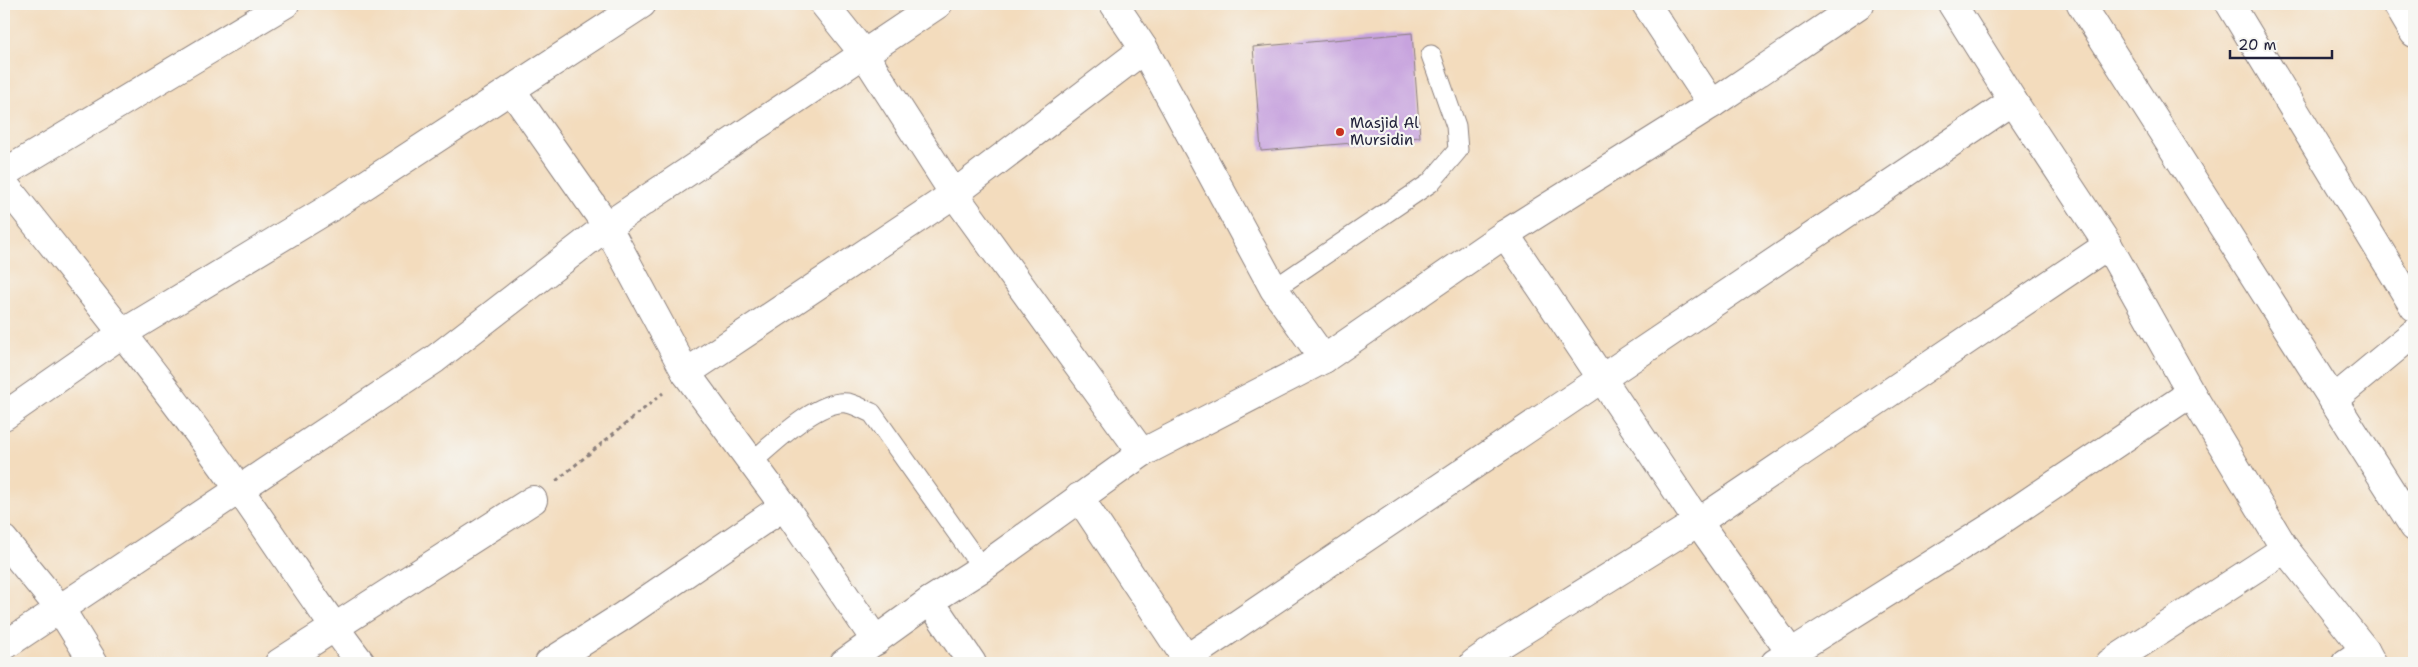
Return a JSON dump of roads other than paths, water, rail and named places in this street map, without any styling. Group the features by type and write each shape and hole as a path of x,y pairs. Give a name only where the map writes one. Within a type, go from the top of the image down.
{"street":[{"path":"4,174 285,4"},
{"path":"4,416 123,333 333,206 512,91 642,4"},
{"path":"824,4 864,54 954,194 1142,453"},
{"path":"4,646 61,610 435,359 607,226 938,4"},
{"path":"1114,4 1144,49 1274,289 1324,358"},
{"path":"1646,4 1712,104"},
{"path":"844,663 930,601 982,568 1142,453 1324,358 1505,234 1712,104 1860,4"},
{"path":"1952,4 2013,101 2108,245 2191,392 2286,549 2361,659"},
{"path":"2081,4 2414,527"},
{"path":"2230,4 2414,307"},
{"path":"2397,4 2414,33"},
{"path":"686,373 954,194 1144,49"},
{"path":"512,91 607,226 686,373 784,506 876,641"},
{"path":"1079,497 1188,661 1600,378 2013,101"},
{"path":"4,184 123,333 239,490 333,628 361,663"},
{"path":"1505,234 1788,660 1996,524 2191,392"},
{"path":"1474,663 1698,522 2108,245"},
{"path":"2333,400 2414,333"},
{"path":"279,663 533,500"},
{"path":"549,663 624,616 784,506"},
{"path":"4,540 61,610 94,663"},
{"path":"2110,663 2286,549"},
{"path":"930,601 972,663"}],"lane":[{"path":"1274,289 1430,184 1458,150 1456,126 1431,55"},
{"path":"752,462 805,419 829,404 847,403 872,413 982,568"}],"place":[{"name":"Masjid Al Mursidin","path":"1340,132"}]}
